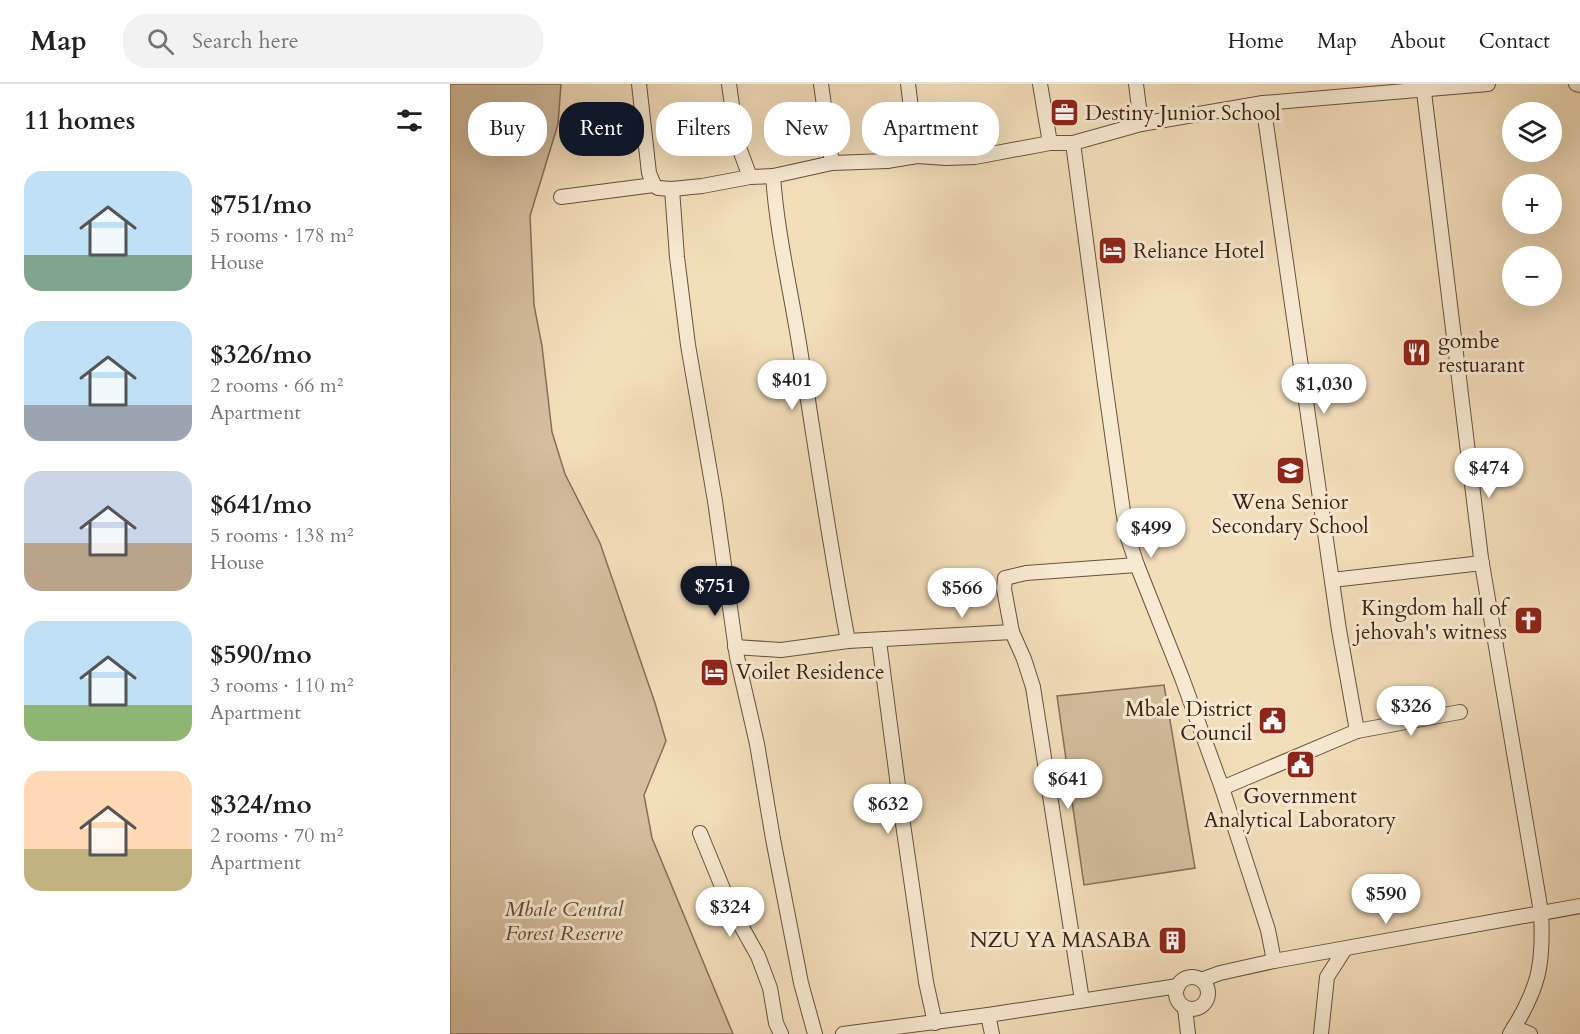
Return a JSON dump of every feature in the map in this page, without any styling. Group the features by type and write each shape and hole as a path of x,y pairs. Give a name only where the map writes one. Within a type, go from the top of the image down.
{"street":[{"path":"639,84 649,173 654,185 658,188 672,189 750,177 773,176 832,163 887,161 917,156 980,156"},
{"path":"729,84 737,142 750,177"},
{"path":"821,84 832,163"},
{"path":"908,84 910,102"},
{"path":"1040,84 1050,143"},
{"path":"1136,84 1141,124"},
{"path":"999,153 1050,143 1073,143 1141,124 1263,103 1423,86 1488,84"},
{"path":"1423,86 1482,563 1541,912 1542,954 1539,974 1512,1031 1530,1034"},
{"path":"1263,103 1332,580 1357,730"},
{"path":"1073,143 1123,512 1137,565 1182,678 1222,788 1268,930 1274,961"},
{"path":"773,176 783,257 848,641"},
{"path":"561,197 654,185"},
{"path":"672,189 677,258 688,345 715,501 735,647 757,744 801,983 815,1034"},
{"path":"1332,580 1482,563"},
{"path":"1082,1000 1033,687 1012,632 1004,582 1008,577 1026,573 1137,565"},
{"path":"735,647 781,650 848,641 1012,632"},
{"path":"879,640 926,982 935,1023"},
{"path":"1222,788 1357,730 1460,712"},
{"path":"700,833 730,906 758,956 770,988 781,1034"},
{"path":"1201,980 1220,973 1274,961 1580,906"},
{"path":"1321,1034 1327,977 1345,949"},
{"path":"1186,978 1201,980 1208,988 1207,999 1200,1007 1190,1010 1185,1008 1176,996 1178,986 1186,978"},
{"path":"843,1034 988,1016 1178,986"},
{"path":"1185,1008 1188,1034"},
{"path":"988,1016 992,1034"}],"green space":[{"name":"Mbale Central Forest Reserve","path":"450,84 561,84 558,124 530,216 534,305 542,346 552,432 565,474 600,543 666,741 644,795 652,838 733,1034 450,1034"},
{"path":"1164,685 1195,868 1084,885 1057,696"}],"place":[{"name":"Destiny Junior School","path":"1064,113"},
{"name":"Reliance Hotel","path":"1112,251"},
{"name":"gombe restuarant","path":"1417,353"},
{"name":"Wena Senior Secondary School","path":"1290,471"},
{"name":"Kingdom hall of jehovah's witness","path":"1528,620"},
{"name":"Voilet Residence","path":"715,672"},
{"name":"Mbale District Council","path":"1273,721"},
{"name":"Government Analytical Laboratory","path":"1300,765"},
{"name":"NZU YA MASABA","path":"1172,940"}]}
